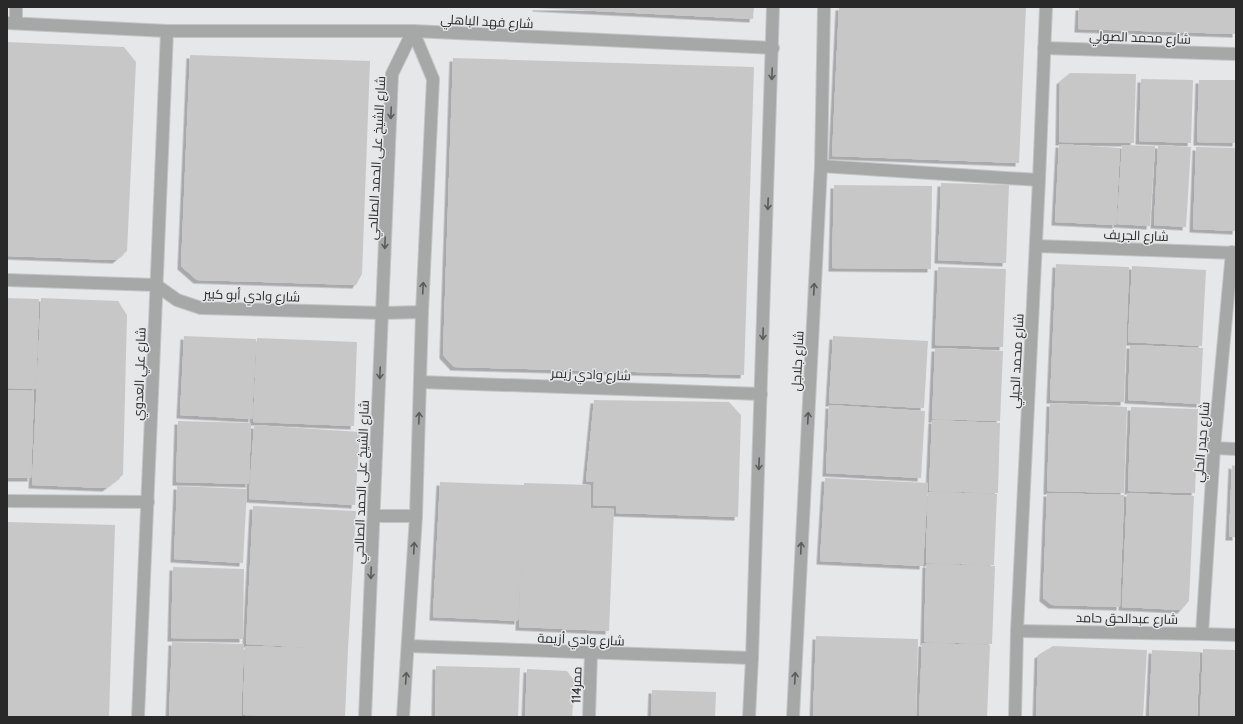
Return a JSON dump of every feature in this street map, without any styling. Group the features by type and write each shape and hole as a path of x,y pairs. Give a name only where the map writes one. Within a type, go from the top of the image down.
{"street":[{"path":"11,23 16,7"},
{"path":"749,717 773,48 773,7"},
{"name":"شارع جلاجل","path":"793,717 821,166 824,7"},
{"name":"شارع محمد الجيلي","path":"1015,717 1017,631 1046,7"},
{"name":"شارع فهد الباهلي","path":"11,23 167,31 413,31 773,48"},
{"name":"شارع علي العدوي","path":"138,717 167,31"},
{"path":"404,717 416,516 422,312 433,79 413,31"},
{"name":"شارع الشيخ على الحمد الصالحي","path":"365,717 392,74 413,31"},
{"name":"شارع محمد الصولي","path":"1044,48 1236,54"},
{"path":"821,166 1039,180"},
{"name":"شارع الجريف","path":"1036,246 1234,253"},
{"name":"شارع حيدر الحلي","path":"1202,634 1214,448 1234,253"},
{"path":"7,280 156,285"},
{"name":"شارع وادي أبو كبير","path":"156,285 177,300 201,308 422,312"},
{"name":"شارع وادي زيمر","path":"420,382 761,394"},
{"path":"1214,448 1236,449"},
{"path":"7,501 148,502"},
{"path":"374,516 416,516"},
{"name":"شارع عبدالحق حامد","path":"1017,631 1236,635"},
{"name":"شارع وادي أزيمة","path":"408,646 752,658"},
{"name":"ممر114","path":"589,717 591,653"}],"building":[{"path":"536,7 754,7 753,19"},
{"path":"839,7 1026,7 1019,163 832,156"},
{"path":"1079,7 1236,7 1236,34 1078,29"},
{"path":"7,42 124,47 136,62 127,251 116,260 7,256"},
{"path":"190,55 370,61 362,274 356,285 197,280 181,266"},
{"path":"453,58 754,67 744,375 454,367 443,355"},
{"path":"1070,73 1136,74 1134,143 1059,142 1060,81"},
{"path":"1141,79 1193,80 1191,143 1139,141"},
{"path":"1199,80 1236,80 1236,143 1197,142"},
{"path":"1059,144 1120,148 1116,225 1055,222"},
{"path":"1122,145 1155,146 1150,226 1117,224"},
{"path":"1158,145 1191,147 1186,227 1154,225"},
{"path":"1196,147 1236,148 1236,231 1193,229"},
{"path":"941,183 1009,185 1006,263 938,260"},
{"path":"834,185 932,186 931,269 832,268"},
{"path":"1056,264 1129,267 1124,402 1050,400"},
{"path":"1132,266 1206,270 1202,346 1128,342"},
{"path":"938,267 1006,269 1003,347 935,345"},
{"path":"7,298 39,299 36,389 7,388"},
{"path":"41,298 118,301 127,315 123,475 106,488 32,485"},
{"path":"184,336 256,339 252,419 180,415"},
{"path":"833,336 928,341 924,408 829,403"},
{"path":"257,338 357,342 354,426 253,422"},
{"path":"1130,345 1203,348 1200,404 1128,400"},
{"path":"935,348 1003,351 1000,421 932,419"},
{"path":"7,390 34,391 31,478 7,478"},
{"path":"594,400 729,402 741,415 738,517 616,513 616,506 593,505 594,482 586,481"},
{"path":"1050,403 1127,407 1124,493 1047,491"},
{"path":"829,405 925,411 921,478 826,473"},
{"path":"1131,407 1198,409 1195,493 1128,491"},
{"path":"932,420 1000,423 998,493 929,491"},
{"path":"178,421 251,423 249,484 176,482"},
{"path":"254,425 360,432 355,505 249,499"},
{"path":"1232,465 1236,466 1236,537 1229,537"},
{"path":"825,478 928,483 923,566 820,561"},
{"path":"440,482 524,485 524,483 591,485 591,508 614,509 609,631 519,627 522,529 518,621 433,617"},
{"path":"177,486 247,489 243,563 174,559"},
{"path":"928,492 997,494 994,565 926,563"},
{"path":"1047,493 1124,495 1120,607 1052,605 1043,598"},
{"path":"1127,493 1194,496 1189,601 1181,610 1122,607"},
{"path":"253,506 356,511 345,717 243,715 245,646 333,649 246,644"},
{"path":"7,522 115,525 109,717 7,717"},
{"path":"926,564 995,566 992,644 924,642"},
{"path":"173,567 244,569 243,639 171,638"},
{"path":"816,636 918,639 916,717 813,717"},
{"path":"172,642 244,644 241,717 169,717"},
{"path":"922,643 990,645 987,717 919,717"},
{"path":"1053,646 1147,650 1143,717 1036,717 1038,655"},
{"path":"1203,649 1236,650 1236,717 1200,717"},
{"path":"1152,650 1200,652 1197,717 1149,717"},
{"path":"436,666 520,668 518,717 435,717"},
{"path":"527,669 567,671 575,682 572,717 525,717"},
{"path":"652,690 716,692 715,717 651,717"}]}
